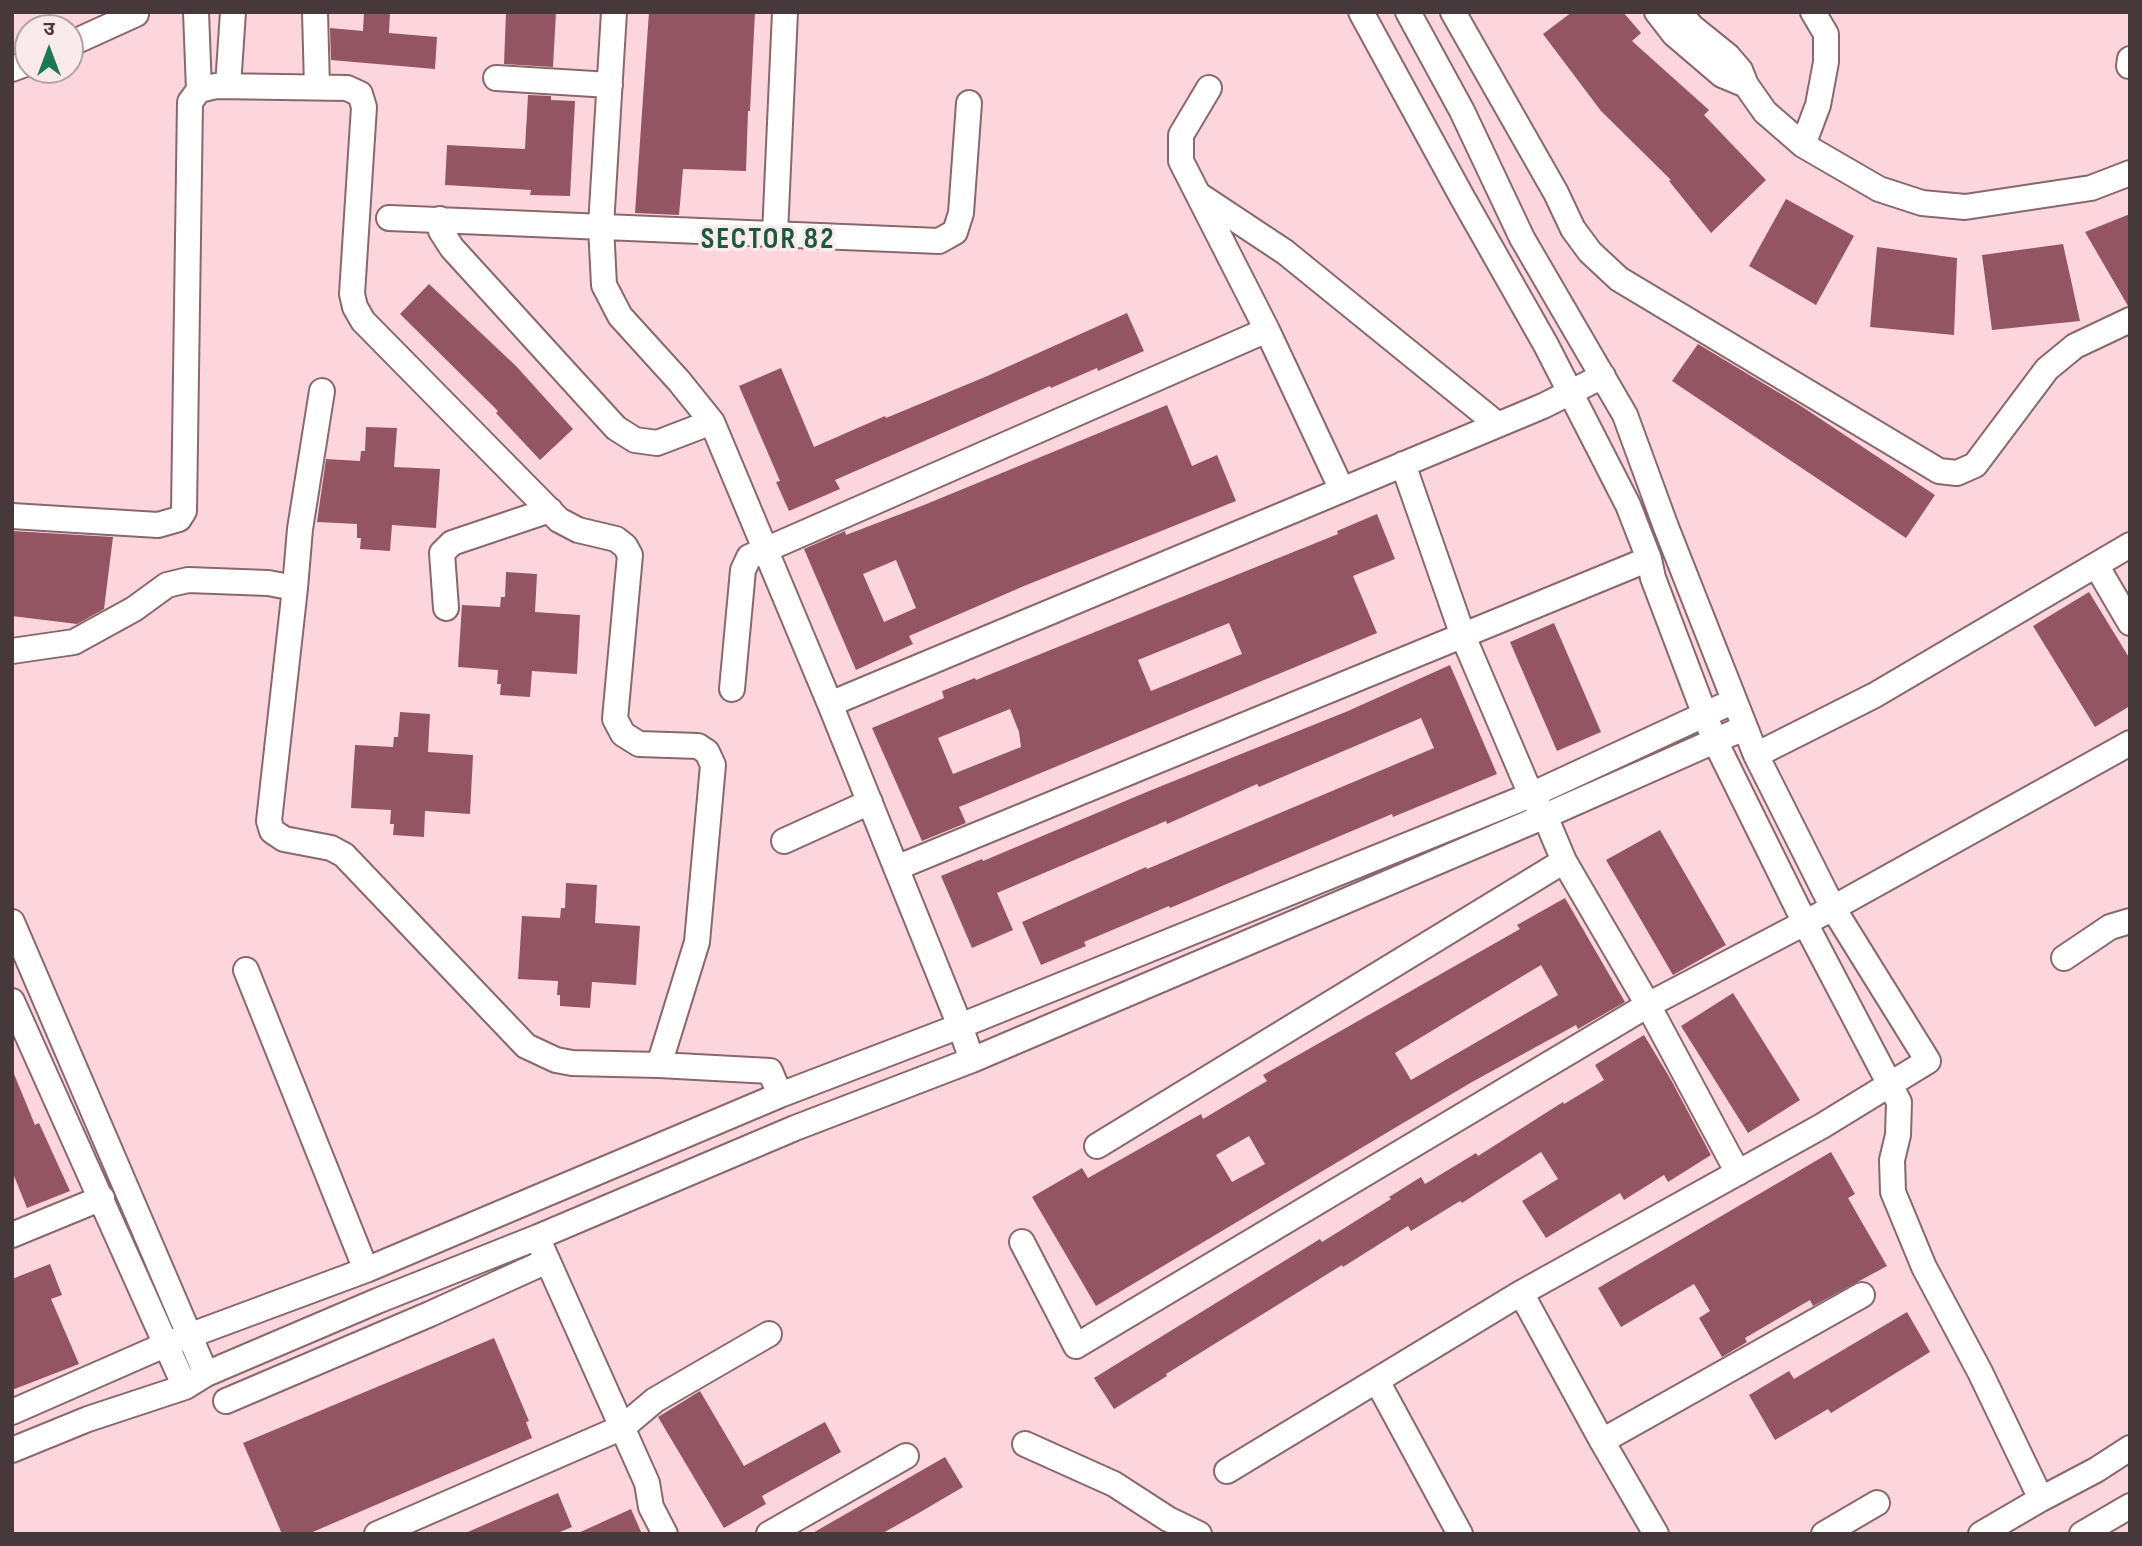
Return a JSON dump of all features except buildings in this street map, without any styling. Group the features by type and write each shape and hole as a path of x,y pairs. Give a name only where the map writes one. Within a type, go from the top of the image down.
{"street":[{"path":"12,516 158,525 179,519 184,511 190,102 199,90 196,12"},
{"path":"228,86 233,12"},
{"path":"315,12 317,88"},
{"path":"614,12 601,226 604,285 620,316 680,381 712,422 830,704 972,1060"},
{"path":"775,234 785,12"},
{"path":"1362,12 1572,393 1628,505 1714,739 1805,923 1899,1102 1898,1135 1892,1160 1893,1192 1924,1267 1980,1372 2041,1499"},
{"path":"1227,1471 1521,1293 1822,1126 1928,1062 1833,908 1756,755 1625,415 1522,238 1462,111 1408,12"},
{"path":"1453,12 1556,193 1573,229 1590,252 1619,279 1938,471 1957,473 1975,465 2048,369 2076,346 2130,320"},
{"path":"1657,12 1674,34 1722,75 1746,85"},
{"path":"1679,12 1692,27 1728,56 1740,70 1746,85 1765,112 1803,145 1879,189 1923,203 1965,207 2091,188 2130,173"},
{"path":"1803,145 1818,105 1826,62 1826,34 1813,12"},
{"path":"84,38 136,14"},
{"path":"2129,66 2130,59"},
{"path":"496,78 610,85"},
{"path":"199,90 228,86 347,88 360,94 364,107 352,294 355,307 363,321 559,520 578,530 616,539 625,546 630,555 615,719 623,734 639,744 698,746 706,752 713,765 697,942 668,1066"},
{"path":"1209,88 1181,135 1181,160 1267,330 1342,489"},
{"path":"390,218 939,241 955,232 961,214 969,103"},
{"path":"1199,195 1285,252 1497,424"},
{"path":"440,219 441,231 452,248 616,428 635,440 657,443 712,422"},
{"path":"732,689 743,570 749,557 1267,330"},
{"path":"830,704 1572,393 1603,376"},
{"path":"322,391 300,529 269,821 272,831 284,839 331,848 344,855 526,1046 556,1060 572,1063 770,1071 780,1095"},
{"path":"1404,464 1463,636 1531,795 1545,816 1564,861 1648,1005 1738,1173"},
{"path":"446,608 442,552 452,543 550,510"},
{"path":"1756,755 1875,695 2130,545"},
{"path":"895,868 1649,559"},
{"path":"2096,565 2130,623"},
{"path":"12,651 74,642 134,609 167,585 188,580 268,583 295,588"},
{"path":"12,1412 167,1344 366,1270 780,1095 960,1026 1531,795 1734,701"},
{"path":"12,1450 88,1419 185,1387 206,1374 377,1301 538,1237 794,1128 972,1060 1545,816 1744,728"},
{"path":"1022,1242 1076,1346 1648,1005 1833,908 2130,743"},
{"path":"784,841 870,803"},
{"path":"1097,1146 1564,861"},
{"path":"2064,958 2110,927 2130,921"},
{"path":"12,922 206,1374"},
{"path":"246,970 366,1270"},
{"path":"12,1002 17,1027 102,1198 185,1387"},
{"path":"12,1235 102,1198"},
{"path":"538,1237 647,1483 651,1507 665,1534"},
{"path":"226,1401 547,1261"},
{"path":"1521,1293 1656,1534"},
{"path":"1602,1441 1862,1295"},
{"path":"377,1534 622,1427 655,1400 769,1334"},
{"path":"1377,1381 1460,1534"},
{"path":"1025,1444 1114,1484 1199,1534"},
{"path":"1981,1534 2096,1471 2130,1448"},
{"path":"769,1534 906,1456"},
{"path":"647,1483 664,1497 683,1534"},
{"path":"1824,1534 1877,1503"},
{"path":"2082,1534 2130,1506"}],"district":[{"name":"SECTOR 82","path":"768,240"}]}
